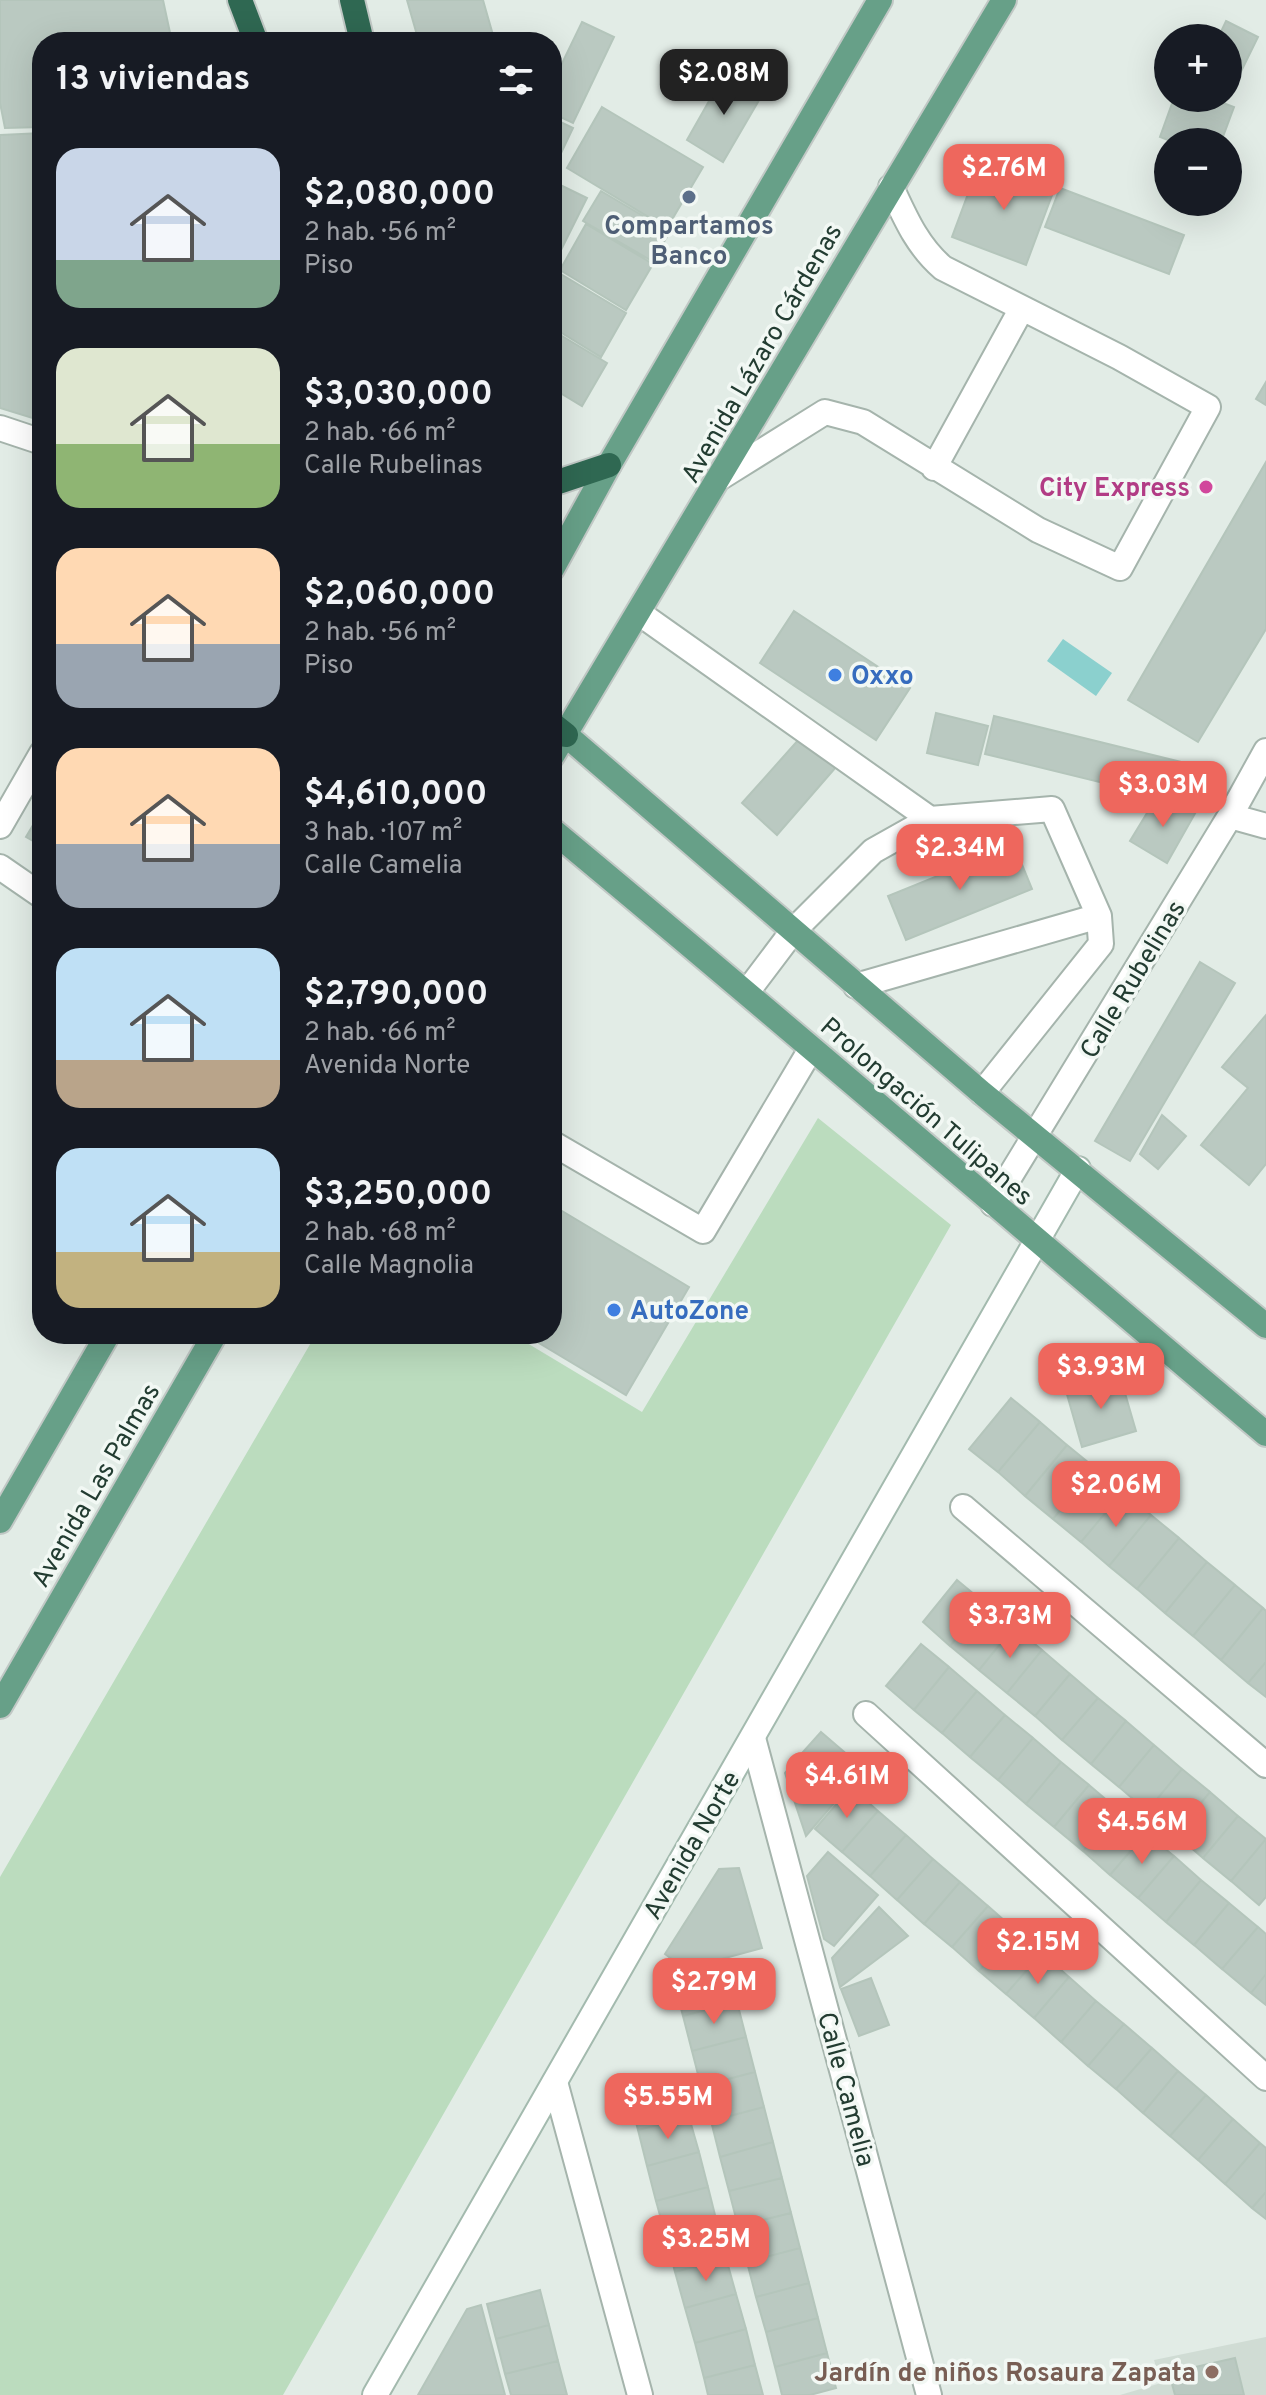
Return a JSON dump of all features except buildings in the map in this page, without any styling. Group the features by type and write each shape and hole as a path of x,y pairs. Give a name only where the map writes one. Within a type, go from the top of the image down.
{"highway":[{"path":"240,0 252,32"},
{"path":"352,0 360,32"},
{"path":"562,481 609,465"}],"main road":[{"path":"562,551 880,0"},
{"name":"Avenida Lázaro Cárdenas","path":"562,726 639,613 1004,0"},
{"name":"Prolongación Tulipanes","path":"562,733 982,1093 1266,1326"},
{"name":"Prolongación Tulipanes","path":"562,838 1266,1434"},
{"path":"0,1521 102,1344"},
{"name":"Avenida Las Palmas","path":"0,1706 209,1344"}],"street":[{"path":"721,477 825,412 863,422 1038,530 1120,568 1208,407 1119,357 943,268 927,255 891,187"},
{"path":"934,468 1022,308"},
{"path":"0,428 32,439"},
{"path":"639,613 930,819"},
{"name":"Calle Rubelinas","path":"993,1204 1230,816 1266,751"},
{"path":"0,826 32,770"},
{"path":"747,992 793,931 873,851 930,819 1052,809 1099,916 1101,944 982,1093"},
{"path":"1230,816 1266,826"},
{"path":"0,867 32,889"},
{"path":"856,986 1099,916"},
{"path":"562,1149 703,1231 811,1049"},
{"name":"Avenida Norte","path":"375,2395 1078,1169"},
{"path":"963,1507 1266,1765"},
{"path":"866,1714 1266,2078"},
{"name":"Calle Camelia","path":"753,1738 929,2395"},
{"path":"555,2082 640,2395"}],"shaded area":[{"name":"Jardín de niños Rosaura Zapata","path":"1266,2337 1266,2395 1120,2395 1161,2383 1154,2360"}],"green space":[{"path":"818,1118 951,1225 283,2395 0,2395 0,1877 310,1344 529,1344 642,1412"}],"water":[{"path":"1063,639 1112,673 1096,696 1047,661"}],"place":[{"name":"Compartamos Banco","path":"689,197"},
{"name":"City Express","path":"1206,487"},
{"name":"Oxxo","path":"835,675"},
{"name":"AutoZone","path":"614,1310"},
{"name":"Jardín de niños Rosaura Zapata","path":"1212,2372"}]}
